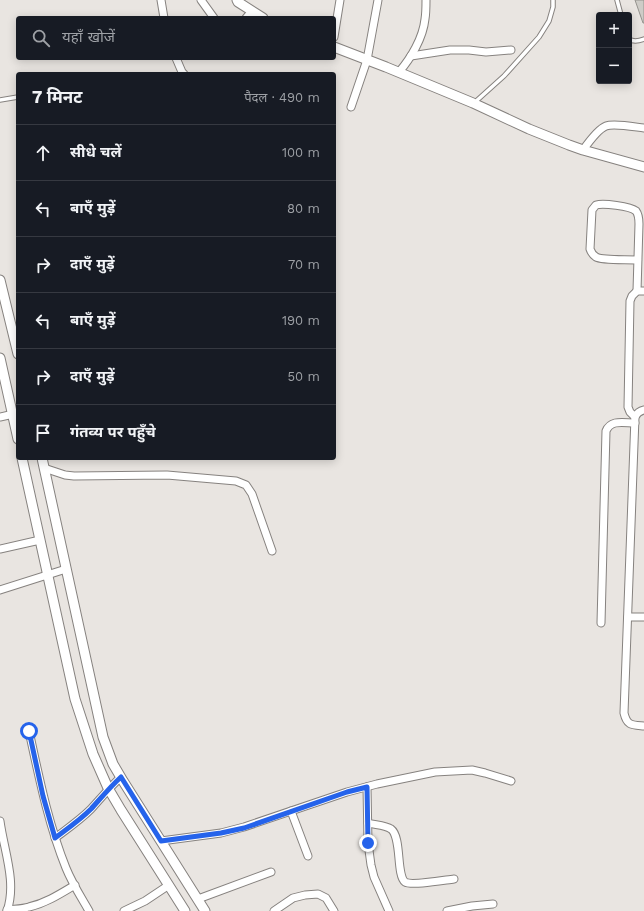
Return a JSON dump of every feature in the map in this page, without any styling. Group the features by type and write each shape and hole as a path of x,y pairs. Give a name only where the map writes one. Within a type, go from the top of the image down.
{"street":[{"path":"161,0 164,16"},
{"path":"201,0 213,16"},
{"path":"237,0 249,14"},
{"path":"336,25 340,0"},
{"path":"351,107 367,60 378,0"},
{"path":"399,72 407,63 414,51 423,29 426,19 426,0"},
{"path":"336,49 399,72 569,145 644,167"},
{"path":"411,56 450,50 486,52 511,50"},
{"path":"177,60 182,72"},
{"path":"583,150 599,130 606,126 612,125 644,128"},
{"path":"635,420 628,407 628,398 630,301 632,296 640,291 638,260 639,217 636,211 629,208 604,204 596,205 592,210 590,249 592,254 596,257 606,259 638,260"},
{"path":"0,280 2,298 16,347"},
{"path":"0,358 15,413 0,416"},
{"path":"644,410 637,413 635,420 624,713 629,724 634,726 644,726"},
{"path":"601,623 606,431 608,426 612,423 635,420"},
{"path":"22,460 75,698 93,754 108,788 121,810 186,911"},
{"path":"42,460 103,737 113,764 205,911"},
{"path":"44,468 74,476 167,474 236,481 246,486 252,494 272,551"},
{"path":"0,549 40,540"},
{"path":"0,590 48,576 66,569"},
{"path":"628,617 644,617"},
{"path":"29,731 43,796 55,838 66,869 89,911"},
{"path":"161,841 221,833 244,828 347,792 435,772 472,770 511,781"},
{"path":"55,838 91,809 108,788 121,777"},
{"path":"367,787 368,843 372,871 389,911"},
{"path":"291,811 308,856"},
{"path":"0,821 11,887 10,901 7,910 29,908 43,903 75,885"},
{"path":"368,823 390,828 395,832 402,878 405,882 417,883 454,879"},
{"path":"198,899 271,872"},
{"path":"124,911 136,908 169,885"},
{"path":"274,911 293,898 318,894 326,898 334,911"},
{"path":"447,911 465,907 493,904"}],"lane":[{"path":"473,103 504,76 539,37 549,21 553,7 553,0"},
{"path":"617,0 620,12"},
{"path":"632,41 644,39"},
{"path":"0,100 16,97"}],"building":[{"path":"635,0 644,0 644,23 643,23"}],"route":[{"path":"29,731 43,796 55,838 77,822 91,809 108,788 121,777 161,841 221,833 244,828 347,792 367,787 368,843"}]}
